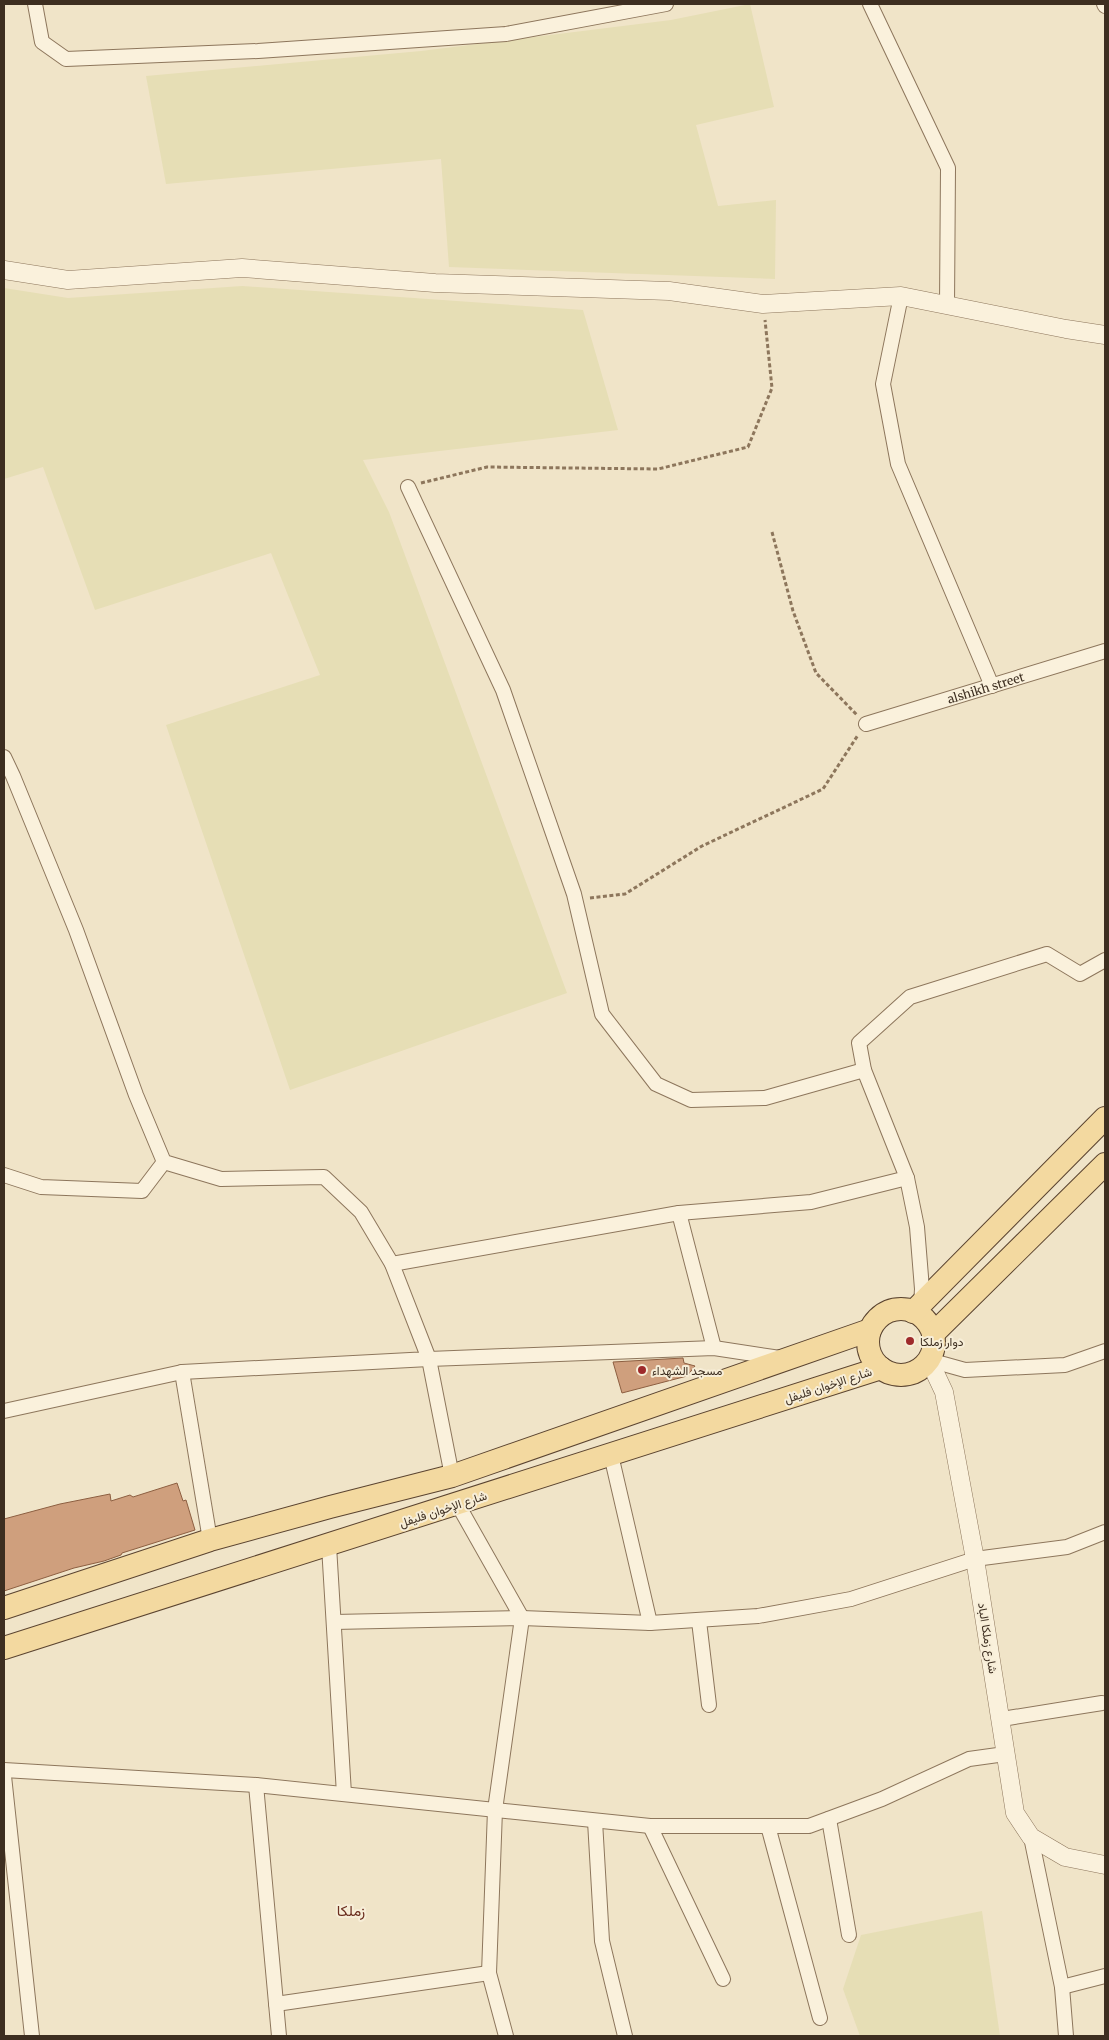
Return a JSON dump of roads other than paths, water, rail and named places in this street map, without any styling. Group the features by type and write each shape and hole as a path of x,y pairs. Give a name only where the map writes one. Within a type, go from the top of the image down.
{"main road":[{"path":"917,1309 933,1334 932,1352 923,1367 907,1375 889,1373 874,1361 869,1351 868,1340 870,1330 876,1321 883,1314 893,1310 917,1309 1105,1118"},
{"path":"933,1334 1105,1164"},
{"path":"4,1608 210,1540 452,1476 870,1330"},
{"name":"شارع الإخوان فليفل","path":"4,1648 330,1546 457,1503 611,1456 881,1368"}],"street":[{"path":"35,4 42,42 66,59 258,51 506,34 666,4"},
{"path":"870,4 948,168 947,305"},
{"path":"4,270 68,280 242,268 435,283 669,291 763,304 901,296 1105,335"},
{"path":"901,296 883,384 898,464 992,686"},
{"path":"408,487 502,690 576,900 602,1014 656,1084 692,1100 765,1098 864,1070"},
{"name":"alshikh street","path":"866,724 1105,651"},
{"path":"4,757 76,930 136,1094 164,1162"},
{"path":"917,1309 922,1289 917,1227 907,1178 864,1070 859,1043 910,997 1047,954 1080,974 1105,960"},
{"path":"4,1175 41,1187 142,1191 164,1162"},
{"path":"164,1162 222,1179 324,1177 361,1212 392,1264 429,1359 452,1476"},
{"path":"392,1264 679,1213 811,1202 907,1178"},
{"path":"679,1213 714,1348"},
{"path":"4,1411 182,1372 429,1359 714,1348 786,1359"},
{"path":"928,1360 965,1370 1065,1365 1105,1351"},
{"name":"شارع زملكا الباد","path":"928,1360 944,1392 1002,1719 1005,1754 1015,1813 1031,1837 1065,1857 1105,1865"},
{"path":"182,1372 210,1540"},
{"path":"611,1456 650,1623"},
{"path":"457,1503 522,1618 494,1810 489,1973 506,2036"},
{"path":"334,1622 522,1618 650,1623 758,1616 851,1599 975,1560 1067,1547 1105,1532"},
{"path":"330,1546 344,1794"},
{"path":"699,1621 709,1705"},
{"path":"1002,1719 1102,1703"},
{"path":"4,1770 256,1785 650,1826 809,1826 882,1799 969,1760 1005,1754"},
{"path":"4,1776 32,2036"},
{"path":"256,1785 279,2036"},
{"path":"829,1819 849,1935"},
{"path":"595,1821 602,1941 625,2036"},
{"path":"650,1826 723,1979"},
{"path":"768,1826 820,2018"},
{"path":"1031,1837 1062,1987 1066,2036"},
{"path":"276,2004 489,1973"},
{"path":"1062,1987 1105,1976"}],"place":[{"name":"دوار زملكا","path":"910,1341"},
{"name":"مسجد الشهداء","path":"642,1370"}],"district":[{"name":"زملكا","path":"351,1910"}]}
